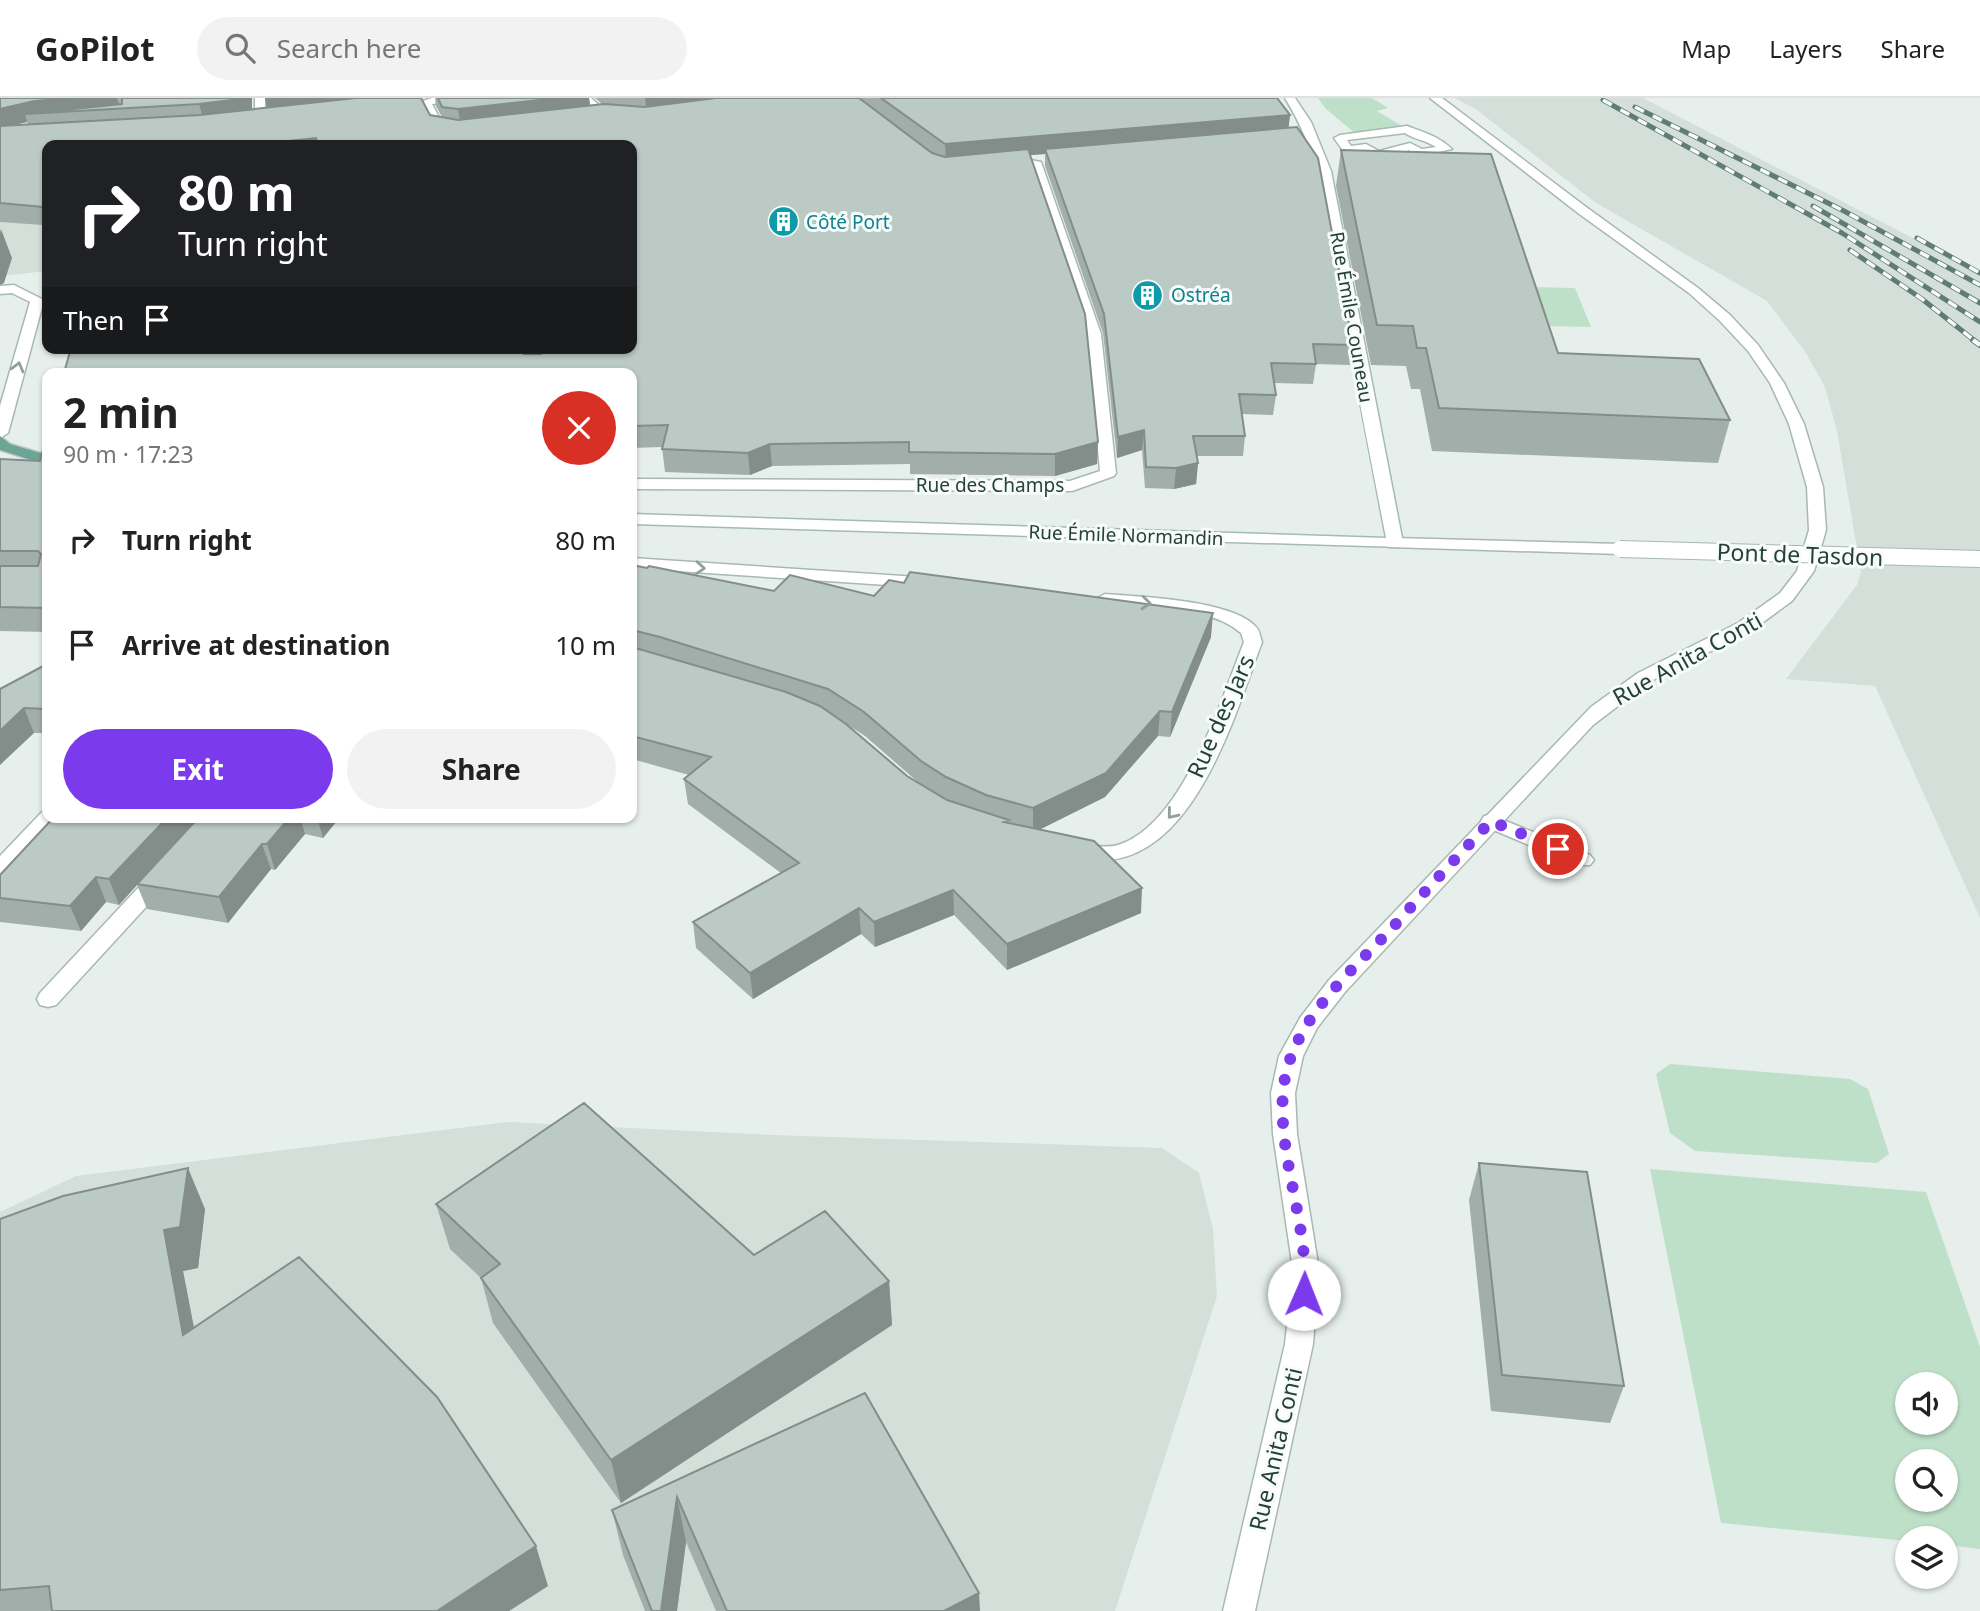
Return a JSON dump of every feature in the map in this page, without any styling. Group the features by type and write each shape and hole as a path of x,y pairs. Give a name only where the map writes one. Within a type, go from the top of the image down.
{"main road":[{"path":"0,441 5,447 42,459"},
{"path":"0,462 42,461"}],"street":[{"path":"260,98 261,121"},
{"path":"412,104 461,98"},
{"path":"579,119 612,117 585,98"},
{"name":"Rue Émile Couneau","path":"1290,98 1307,137 1323,158 1332,195 1341,265 1395,543"},
{"name":"Rue Anita Conti","path":"1239,1611 1299,1343 1306,1270 1285,1134 1283,1093 1291,1056 1308,1024 1336,986 1586,721 1612,697 1660,668 1765,615 1783,600 1798,582 1811,560 1818,538 1819,501 1793,411 1762,355 1733,323 1692,288 1434,98"},
{"path":"425,102 440,130 461,132"},
{"path":"1406,129 1416,135 1424,134 1446,149 1420,153 1410,146 1396,148 1401,152 1377,155 1366,147 1348,150 1340,138 1406,129"},
{"name":"Rue des Champs","path":"637,484 1072,486 1108,473 1094,334 1035,162"},
{"path":"0,290 14,289 37,300 0,433"},
{"name":"Rue Émile Normandin","path":"637,519 1620,550"},
{"name":"Pont de Tasdon","path":"1620,550 1980,559"},
{"path":"637,563 957,584"},
{"name":"Rue des Jars","path":"1058,847 1107,854 1130,849 1161,828 1180,803 1207,756 1253,642 1250,631 1240,623 1213,613 1183,607 1090,598"},
{"path":"1491,821 1583,860"},
{"path":"0,869 43,823"},
{"path":"48,999 179,858"}],"shaded area":[{"path":"1455,98 1643,98 1980,273 1980,918 1875,686 1786,679 1857,585 1861,572 1837,431 1825,387 1806,353 1767,301 1596,203 1477,110"},
{"path":"42,149 42,272 0,276 0,178"},
{"path":"507,1122 773,1135 1162,1148 1199,1173 1213,1229 1217,1296 1115,1611 0,1611 0,1212 76,1176"}],"green space":[{"path":"1318,98 1372,98 1388,108 1377,111 1407,129 1357,135 1325,108"},
{"path":"1529,287 1575,288 1591,327 1543,326"},
{"path":"1670,1064 1850,1079 1868,1089 1889,1154 1877,1163 1695,1151 1670,1133 1656,1074"},
{"path":"1650,1169 1926,1192 1980,1347 1980,1549 1958,1546 1958,1526 1895,1526 1895,1540 1721,1523"}],"building":[{"path":"0,98 73,98 34,101 0,109"},
{"path":"122,98 248,98 199,104 25,114 122,104"},
{"path":"356,98 421,98 430,115 458,120 604,104 645,107 716,98 859,98 932,153 945,157 1028,149 1085,314 1098,442 1055,454 909,452 909,442 770,444 748,453 662,449 668,425 637,426 637,368 65,368 69,354 637,354 637,140 42,140 42,207 0,203 0,126 200,115"},
{"path":"438,98 557,98 458,109 442,107"},
{"path":"881,98 1277,98 1290,115 945,144"},
{"path":"1297,127 1318,158 1353,345 1313,344 1316,364 1271,363 1276,395 1239,394 1245,436 1193,436 1198,463 1176,468 1146,467 1144,430 1118,437 1104,314 1045,149"},
{"path":"1341,150 1491,154 1558,353 1699,359 1730,420 1439,408 1426,348 1417,348 1413,326 1377,325"},
{"path":"42,453 42,608 0,607 0,566 38,566 41,554 38,551 0,551 0,459 40,461"},
{"path":"637,566 649,566 774,591 790,575 874,596 889,580 904,583 910,572 1213,613 1172,712 1160,711 1106,773 1033,808 986,795 946,777 921,761 864,712 828,689 637,631"},
{"path":"637,648 786,692 820,706 846,724 907,776 947,800 1009,820 1004,822 1094,841 1142,888 1007,944 953,890 874,922 859,908 750,973 693,922 799,863 684,779 711,757 637,737"},
{"path":"42,667 42,709 24,708 0,731 0,689"},
{"path":"48,823 162,823 109,879 96,877 70,906 0,898 0,875"},
{"path":"193,823 285,823 267,844 262,844 219,897 137,884"},
{"path":"584,1103 754,1255 825,1211 889,1281 611,1460 481,1278 500,1264 436,1204"},
{"path":"1479,1163 1587,1172 1624,1386 1502,1375"},
{"path":"188,1168 180,1227 164,1230 183,1335 299,1257 437,1397 536,1546 437,1611 52,1611 49,1586 0,1590 0,1219 63,1196"},
{"path":"865,1393 979,1593 944,1611 727,1611 677,1497 661,1611 652,1611 612,1510"}],"railway":[{"path":"1603,100 1842,233 1980,322"},
{"path":"1635,107 1844,211 1980,285"},
{"path":"1813,206 1980,303"},
{"path":"1917,238 1980,273"},
{"path":"1850,250 1922,299 1975,341"},
{"path":"1973,340 1980,345"}],"place":[{"name":"Côté Port","path":"783,222"},
{"name":"Ostréa","path":"1148,295"}],"route":[{"path":"1304,1294 1306,1270 1285,1134 1283,1093 1291,1056 1308,1024 1336,986 1491,821 1558,849"}]}
